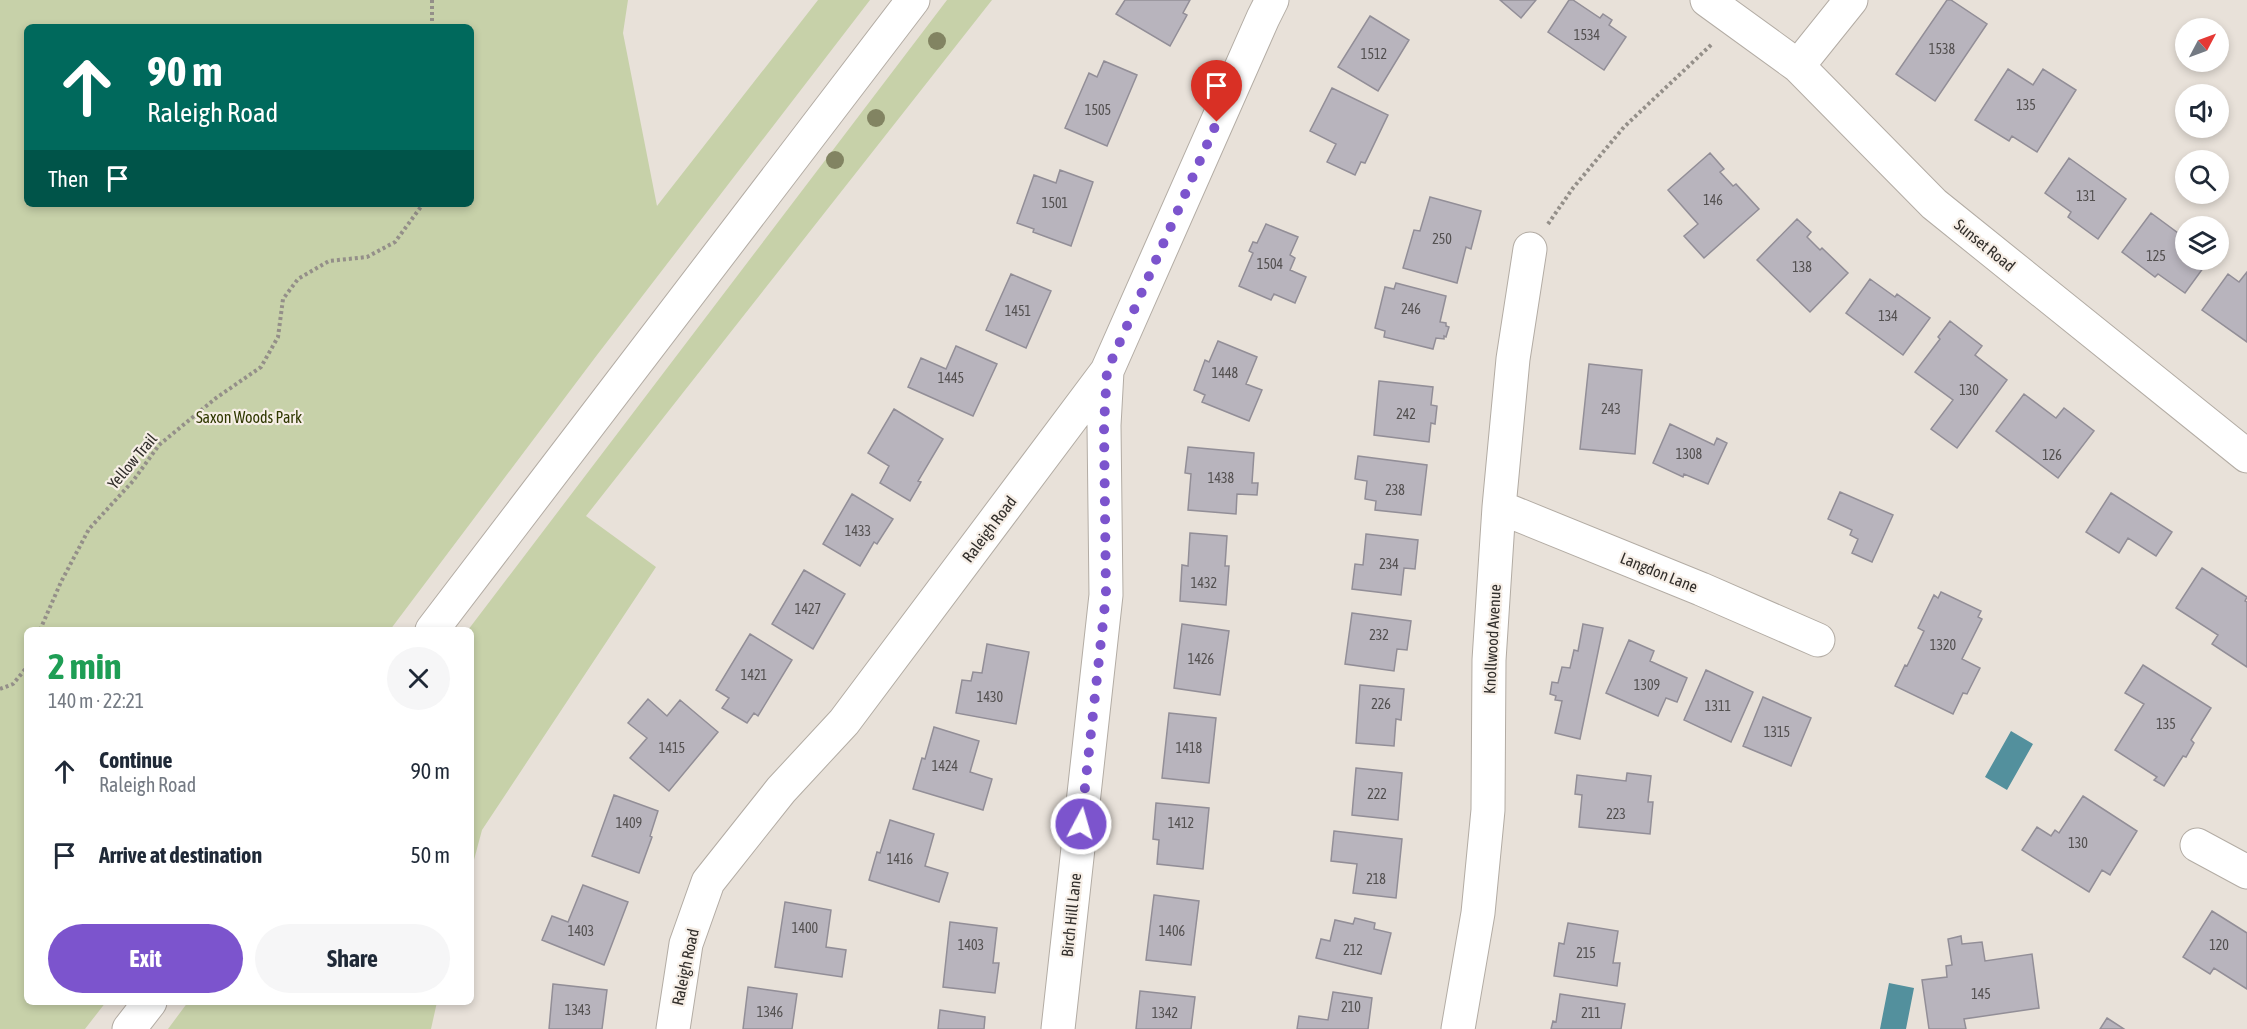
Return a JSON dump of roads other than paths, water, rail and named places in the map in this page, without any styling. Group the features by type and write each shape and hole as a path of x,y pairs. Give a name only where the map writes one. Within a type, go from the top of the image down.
{"main road":[{"path":"434,627 913,0"},
{"name":"Raleigh Road","path":"673,1029 686,944 708,882 781,790 844,722 1107,371 1272,0"},
{"name":"Sunset Road","path":"1707,0 1798,66 1934,204 2247,456"},
{"path":"1798,66 1851,0"},
{"name":"Knollwood Avenue","path":"1458,1029 1478,913 1488,810 1489,660 1499,507 1513,358 1530,249"},
{"name":"Birch Hill Lane","path":"1058,1029 1106,595 1104,425 1107,371"},
{"name":"Langdon Lane","path":"1499,507 1818,639"},
{"path":"2197,845 2247,872"},
{"path":"129,1029 148,1005"}],"water":[{"path":"2011,731 2033,744 2007,790 1985,777"},
{"path":"1889,983 1914,988 1906,1029 1880,1029"}],"park label":[{"name":"Saxon Woods Park","path":"249,417"}]}
